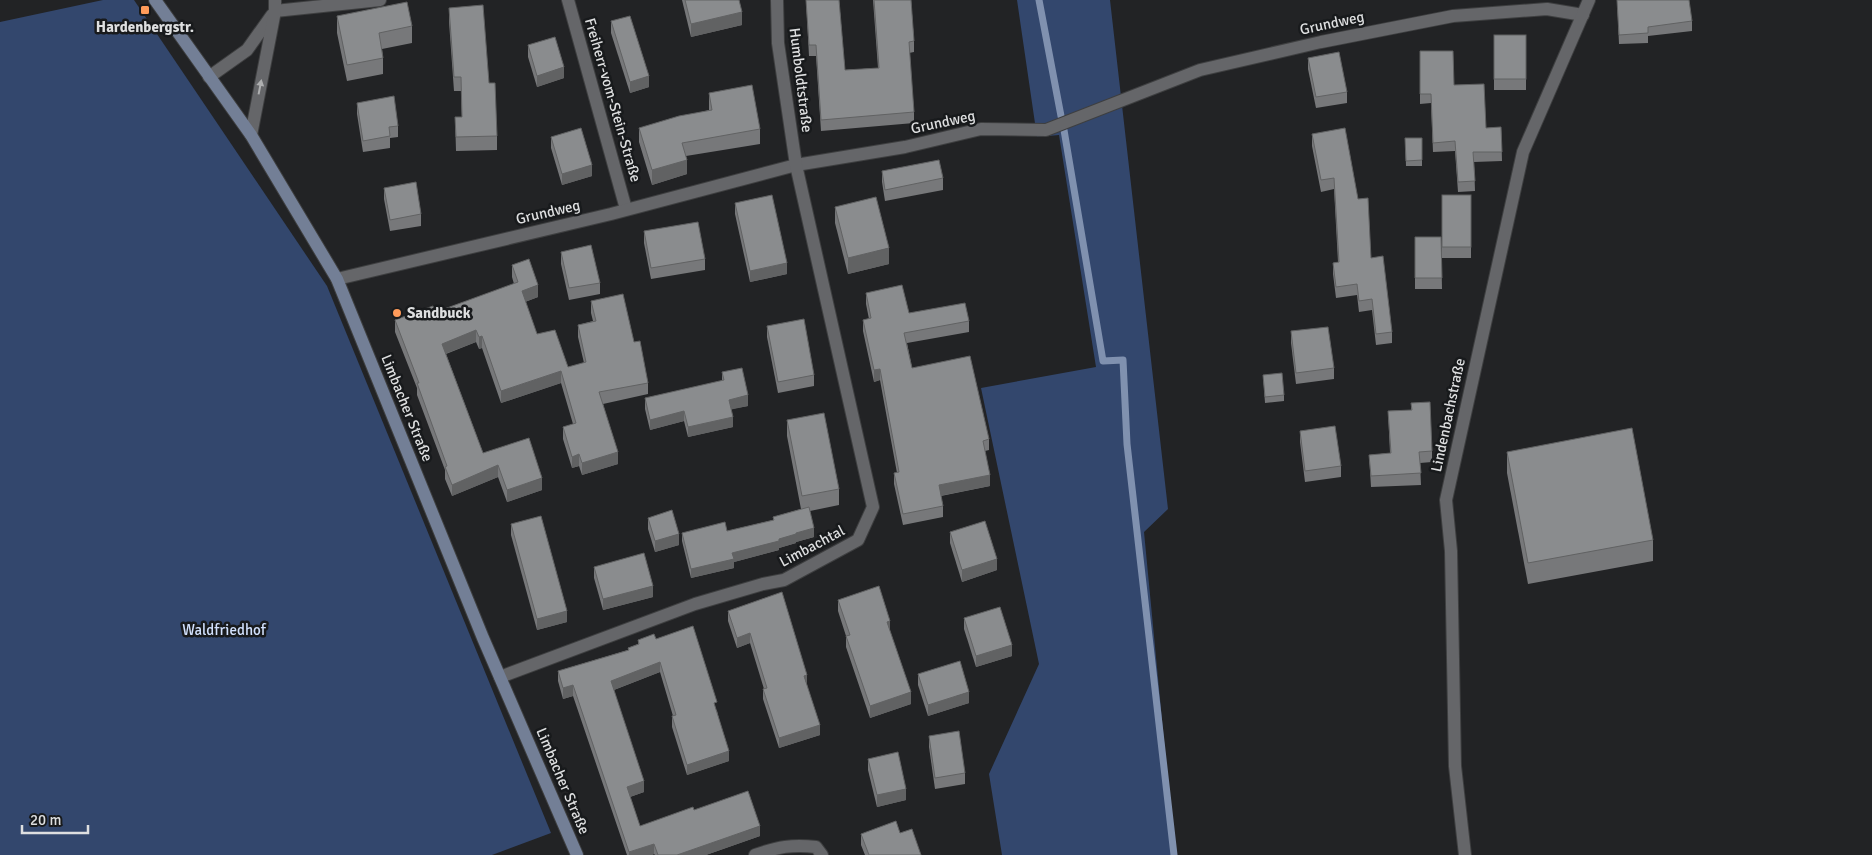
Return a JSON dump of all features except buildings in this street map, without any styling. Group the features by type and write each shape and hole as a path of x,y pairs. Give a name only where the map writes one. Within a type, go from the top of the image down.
{"main road":[{"name":"Limbacher Straße","path":"155,0 251,135 337,279 500,677 577,855"}],"street":[{"path":"275,6 380,0"},
{"name":"Freiherr-vom-Stein-Straße","path":"568,0 626,209"},
{"name":"Humboldtstraße","path":"777,0 778,43 796,165"},
{"name":"Lindenbachstraße","path":"1465,855 1455,766 1451,552 1446,500 1523,152 1589,0"},
{"path":"209,77 247,50 275,6"},
{"path":"251,135 275,6"},
{"name":"Grundweg","path":"337,279 611,214 796,165 905,147 981,129 1046,130 1200,70 1321,42 1453,16 1547,9 1583,15"},
{"name":"Limbachtal","path":"500,677 695,604 763,584 784,580 858,540 873,507 796,165"},
{"path":"756,855 779,847 799,845 816,847 822,855"}],"green space":[{"name":"Waldfriedhof","path":"103,0 134,0 327,286 551,833 492,855 0,855 0,22"},
{"path":"1017,0 1110,0 1168,509 1144,532 1175,855 1002,855 989,774 1039,664 981,388 1096,367 1059,135 1037,137"}],"waterway":[{"path":"1039,0 1061,116"},
{"path":"1064,130 1103,361 1123,360 1127,444 1174,855"}],"place":[{"name":"Hardenbergstr.","path":"145,10"},
{"name":"Sandbuck","path":"397,313"}]}
